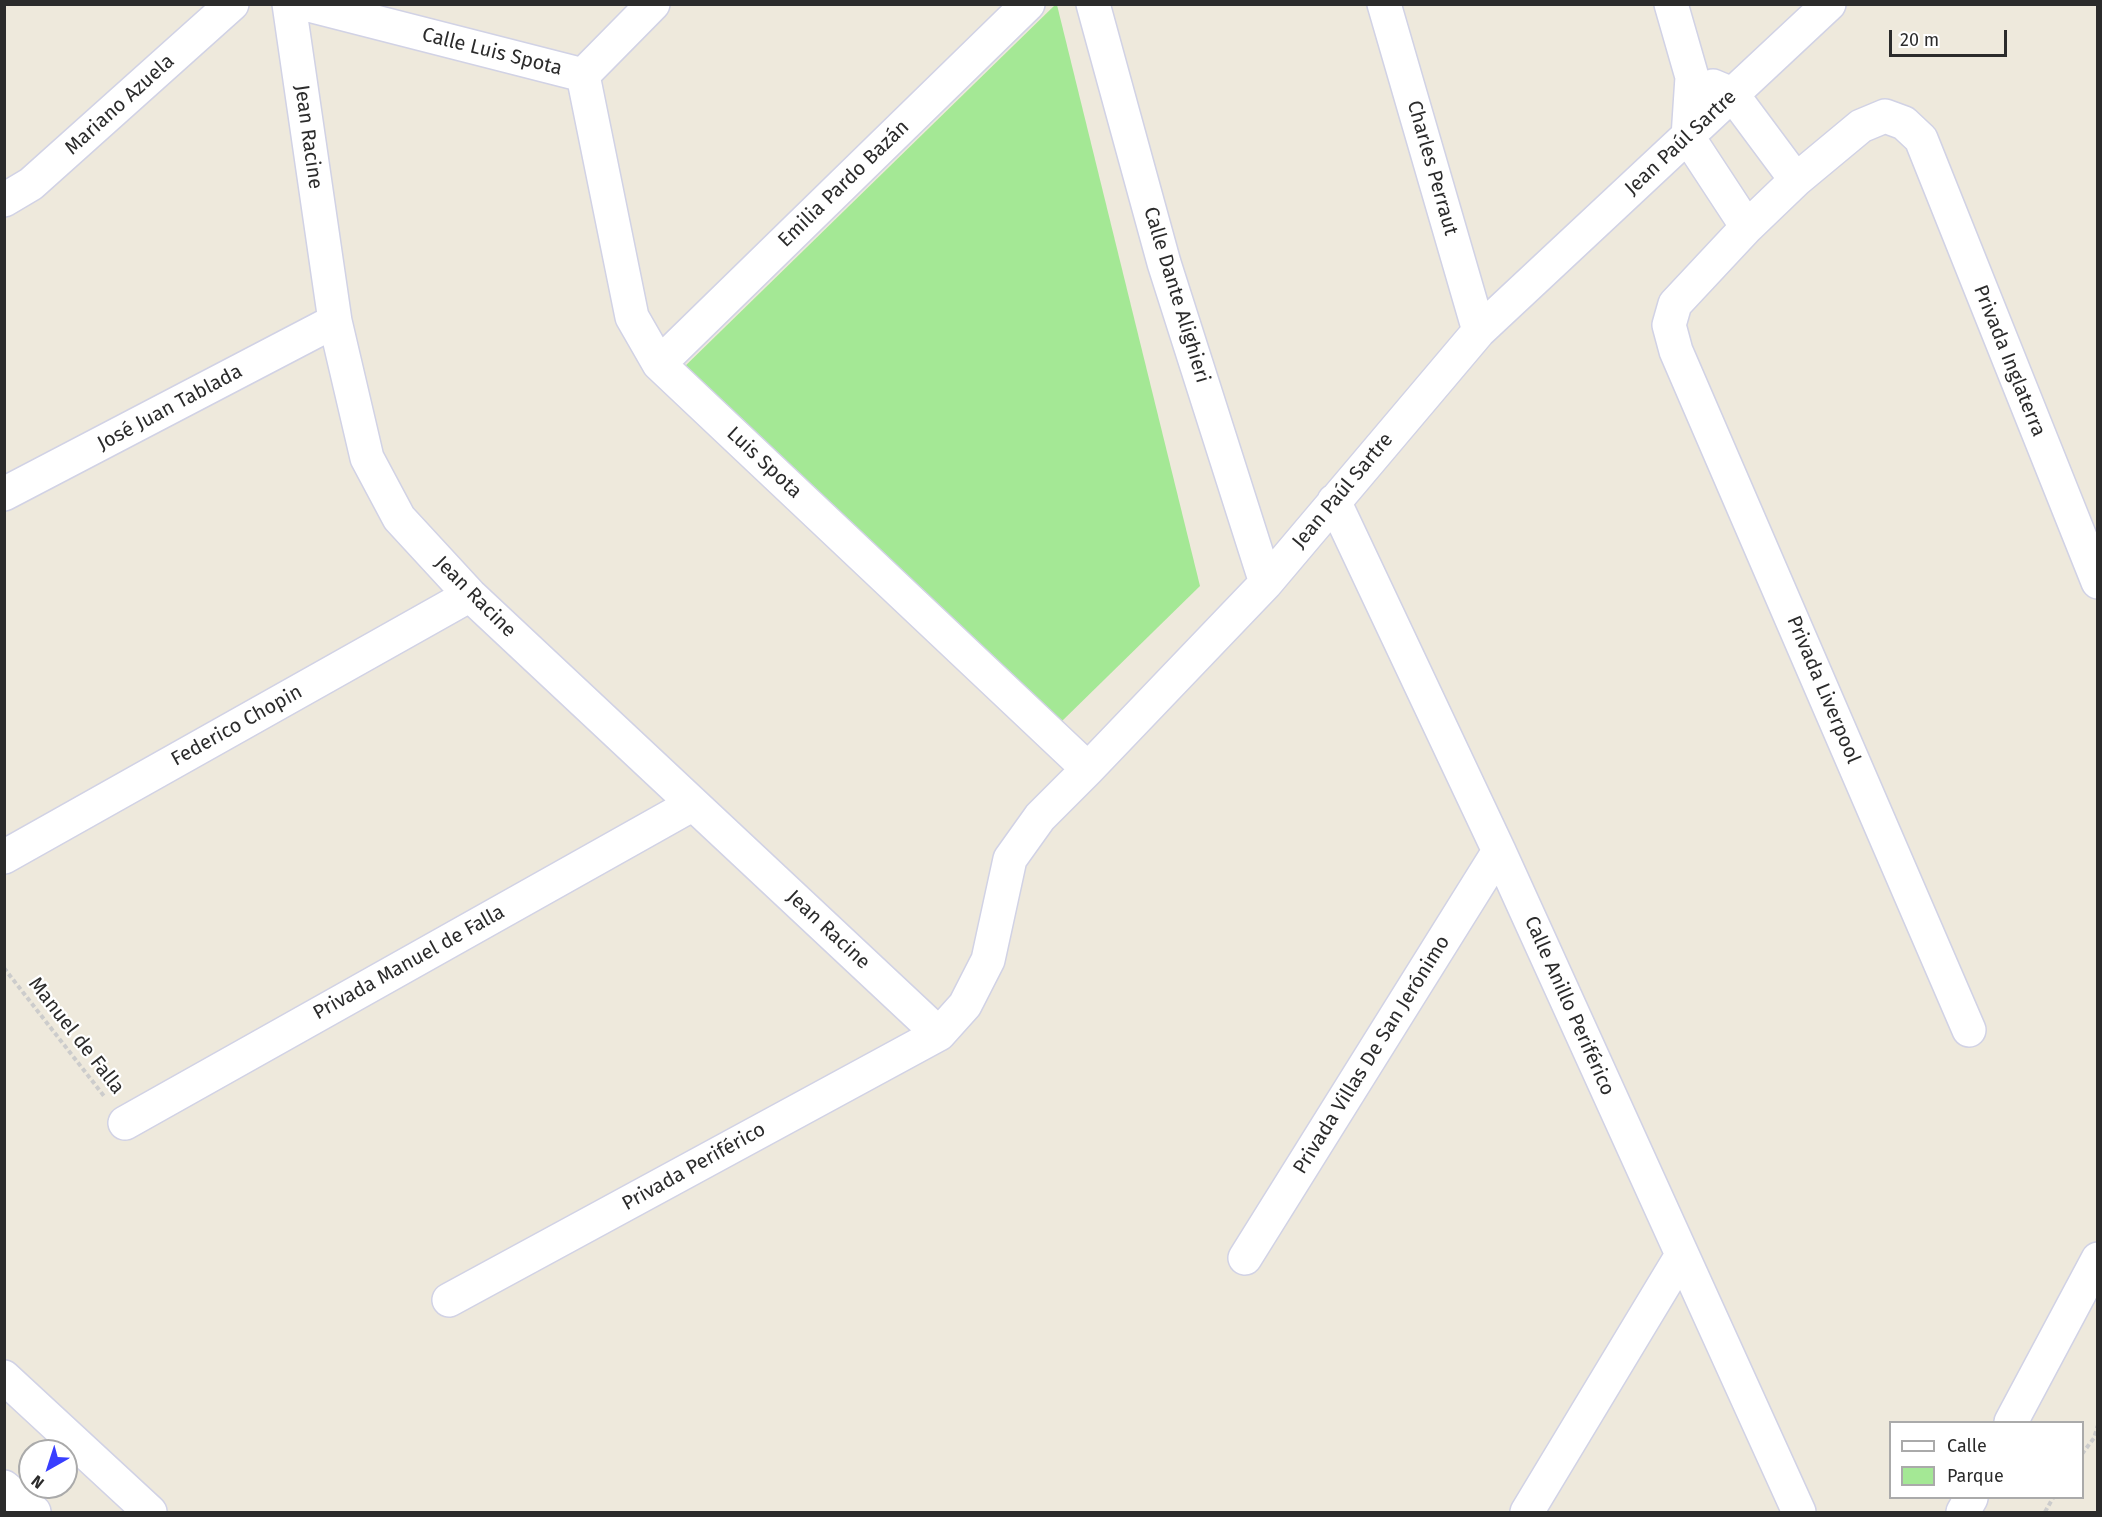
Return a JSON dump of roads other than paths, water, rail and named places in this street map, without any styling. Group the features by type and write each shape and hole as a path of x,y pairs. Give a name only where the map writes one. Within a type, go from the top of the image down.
{"street":[{"name":"Mariano Azuela","path":"4,200 31,184 232,4"},
{"name":"Jean Racine","path":"289,4 335,321 367,458 399,518 470,595 939,1034"},
{"name":"Calle Luis Spota","path":"305,4 583,75 653,4"},
{"name":"Emilia Pardo Bazán","path":"659,364 1029,4"},
{"name":"Calle Dante Alighieri","path":"1093,4 1164,263 1266,583"},
{"name":"Charles Perraut","path":"1384,4 1479,331"},
{"path":"1671,4 1692,77 1688,137 1747,227"},
{"name":"Jean Paúl Sartre","path":"939,1034 965,1005 988,960 1010,859 1040,817 1088,770 1266,583 1479,331 1829,4"},
{"name":"Luis Spota","path":"583,75 632,317 659,364 1088,770"},
{"path":"1692,77 1732,94 1796,180"},
{"name":"Privada Liverpool","path":"1921,139 1904,123 1884,116 1861,126 1796,180 1747,227 1675,304 1670,325 1676,351 1969,1030"},
{"name":"Privada Inglaterra","path":"1921,139 2097,582"},
{"name":"José Juan Tablada","path":"4,494 335,321"},
{"name":"Calle Anillo Periférico","path":"1334,501 1499,851 1799,1512"},
{"name":"Federico Chopin","path":"4,857 470,595"},
{"name":"Privada Manuel de Falla","path":"125,1123 693,804"},
{"name":"Privada Villas De San Jerónimo","path":"1245,1258 1499,851"},
{"name":"Privada Periférico","path":"449,1300 939,1034"},
{"path":"1527,1512 1682,1255"},
{"path":"2012,1421 2097,1259"},
{"path":"4,1377 150,1512"},
{"path":"4,1487 34,1512"}]}
